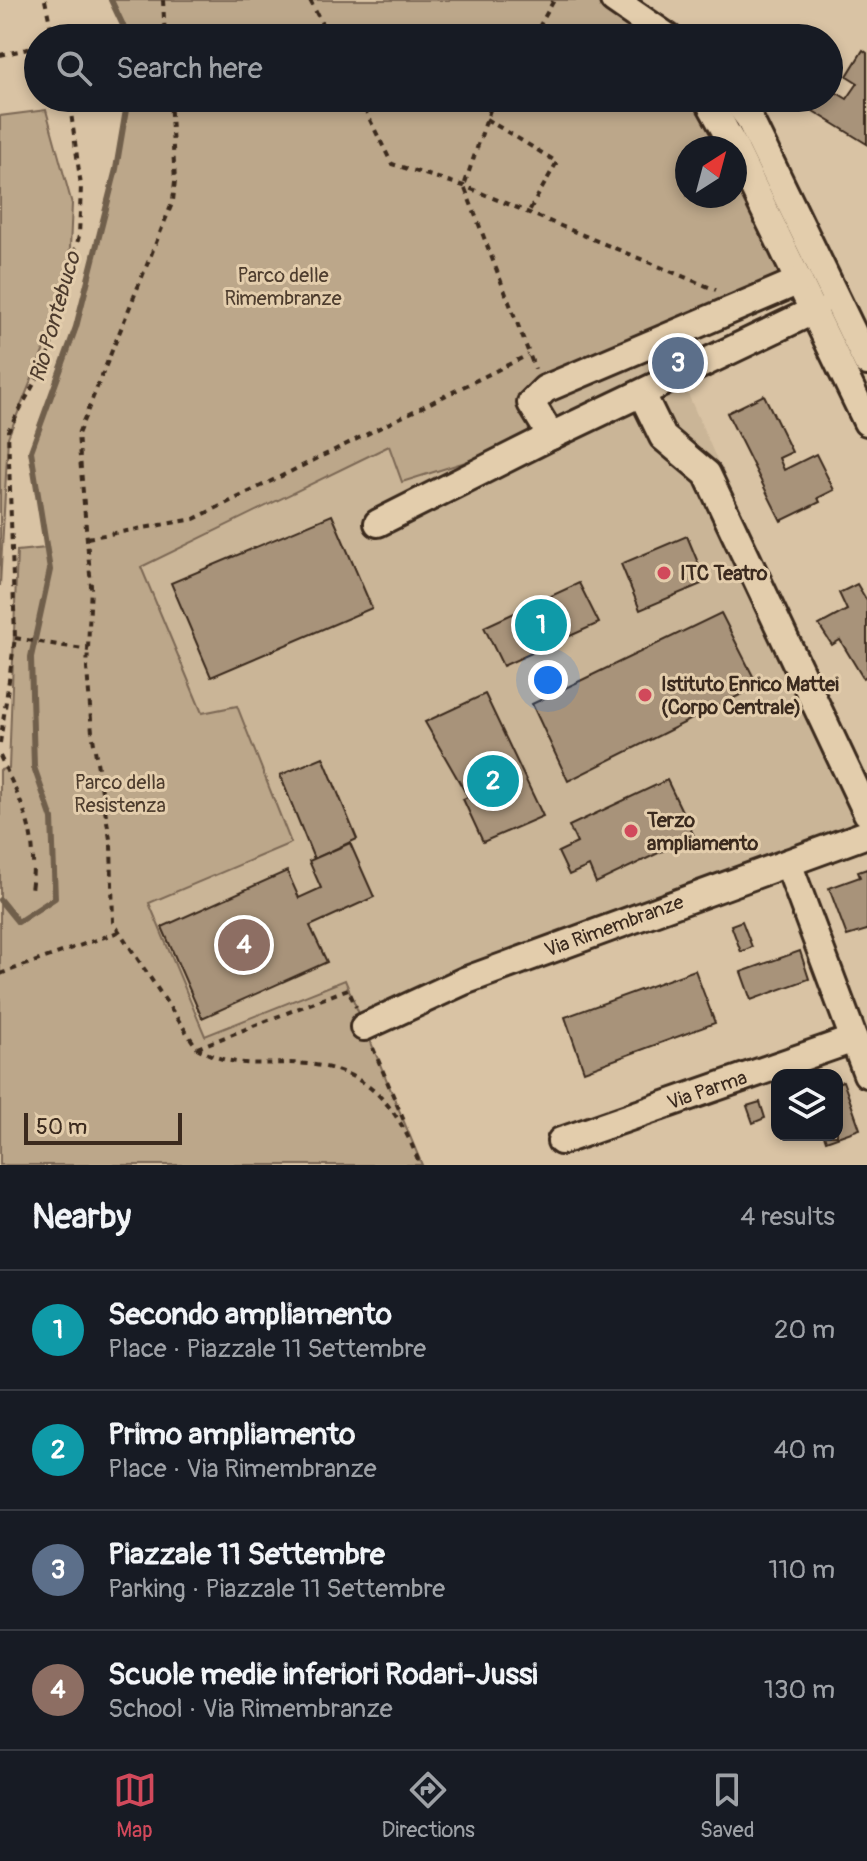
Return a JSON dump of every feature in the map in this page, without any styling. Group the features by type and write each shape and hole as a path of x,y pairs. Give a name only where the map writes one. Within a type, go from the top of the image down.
{"street":[{"path":"614,0 648,24"},
{"path":"727,112 732,136"},
{"path":"729,112 814,296 867,422"},
{"path":"747,170 814,296 867,362"},
{"path":"551,436 531,403 545,389 814,296"},
{"path":"378,523 642,394 814,296"},
{"path":"642,394 663,437 707,474 867,813"},
{"name":"Via Rimembranze","path":"364,1027 464,981 867,834"},
{"path":"788,863 867,1074"},
{"name":"Via Parma","path":"561,1141 854,1039"}],"path":[{"path":"45,0 50,24"},
{"path":"163,0 164,24"},
{"path":"310,0 322,24"},
{"path":"541,24 554,0"},
{"path":"0,55 24,50"},
{"path":"0,743 15,638 8,431 47,360 74,263 81,186 71,112"},
{"path":"171,112 175,181 173,201 78,434 87,538 87,669 92,732 111,845 113,922 197,1048 217,1060 240,1064 293,1063 343,1070 379,1093 406,1128"},
{"path":"366,112 392,164 464,186 720,291"},
{"path":"489,112 464,186 528,355 545,389"},
{"path":"486,119 557,162 528,213"},
{"path":"87,538 194,519 528,355"},
{"path":"15,638 89,650"},
{"path":"0,756 29,821 35,858 31,890"},
{"path":"0,974 119,931"},
{"path":"197,1048 348,989 420,1165"}],"shaded area":[{"path":"652,312 867,802 867,825 616,924 370,1039 344,980 205,1037 149,903 291,842 237,706 199,714 120,541"}],"green space":[{"path":"111,0 614,0 646,24 122,24"},
{"path":"47,112 72,204 68,291 8,437 0,586 0,116"},
{"name":"Parco delle Rimembranze","path":"126,112 715,112 728,136 675,136 675,208 747,208 747,174 795,274 518,395 545,441 483,473 475,459 402,482 389,446 141,567 202,713 237,706 291,843 149,903 205,1036 345,980 422,1165 0,1165 0,770 9,768 17,551 46,548 31,451 76,327 116,169"}],"building":[{"path":"863,50 867,53 867,144 815,112 843,112 843,97 847,99 858,83 847,76"},
{"path":"764,395 792,452 779,458 784,470 816,454 834,490 818,498 820,502 781,521 727,413"},
{"path":"332,515 372,608 211,677 171,583"},
{"name":"ITC Teatro","path":"687,536 706,582 640,610 621,564"},
{"path":"579,583 599,623 503,666 484,627"},
{"path":"857,584 867,601 867,676 863,678 840,640 832,645 819,625 847,610 839,593"},
{"name":"Istituto Enrico Mattei (Corpo Centrale)","path":"721,613 758,686 568,781 532,704"},
{"path":"485,694 543,816 483,842 463,799 468,797 425,722"},
{"path":"323,757 357,839 314,859 280,775"},
{"name":"Terzo ampliamento","path":"667,780 694,836 596,883 589,866 569,875 558,852 577,843 569,826"},
{"path":"350,843 374,897 310,926 327,962 202,1018 162,927 287,871 299,898 321,888 309,861"},
{"path":"867,869 867,930 847,936 829,888 860,877 858,872"},
{"path":"742,921 752,947 741,952 731,925"},
{"path":"800,951 809,979 751,1000 741,972"},
{"path":"695,970 715,1023 584,1071 565,1017"},
{"path":"843,1081 860,1129 843,1135"},
{"path":"760,1102 765,1118 753,1123 747,1106"}],"waterway":[{"name":"Rio Pontebuco","path":"111,0 122,24"},
{"name":"Rio Pontebuco","path":"0,900 18,922 55,898 52,819 34,767 31,657 50,570 31,451 76,327 116,169 126,112"}],"place":[{"name":"Piazzale 11 Settembre","path":"678,363"},
{"name":"ITC Teatro","path":"664,573"},
{"name":"Secondo ampliamento","path":"541,625"},
{"name":"Istituto Enrico Mattei (Corpo Centrale)","path":"645,695"},
{"name":"Primo ampliamento","path":"493,781"},
{"name":"Terzo ampliamento","path":"631,831"},
{"name":"Scuole medie inferiori Rodari-Jussi","path":"244,945"}],"park label":[{"name":"Parco della Resistenza","path":"120,794"}]}
